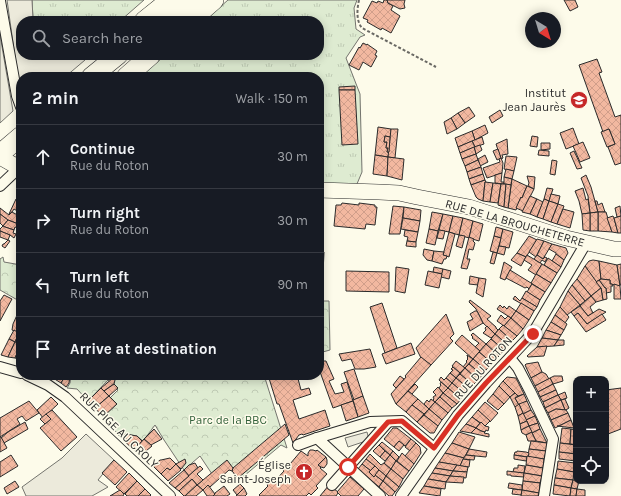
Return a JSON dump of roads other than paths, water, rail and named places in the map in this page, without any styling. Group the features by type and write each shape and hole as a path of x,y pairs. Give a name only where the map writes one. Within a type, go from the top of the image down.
{"highway":[{"path":"150,16 170,0"},
{"path":"174,16 193,0"},
{"path":"196,16 214,0"},
{"path":"98,72 112,60"},
{"path":"132,72 145,60"},
{"path":"0,154 16,140"}],"main road":[{"path":"0,157 16,166"},
{"name":"RUE DE LA BROUCHETERRE","path":"324,190 399,193 469,207 566,238 618,249"}],"street":[{"path":"0,2 1,16 16,91"},
{"path":"0,186 16,172"},
{"name":"RUE DU ROTON","path":"401,496 458,415 533,334 586,243"},
{"path":"510,358 518,368 553,439 544,496"},
{"path":"0,367 16,372"},
{"name":"RUE PIGE AU CROLY","path":"38,380 48,385 65,397 170,496"},
{"path":"298,445 370,422 402,421 434,448"},
{"path":"332,486 388,422"},
{"path":"317,438 380,496"}],"place":[{"name":"Institut Jean Jaurès","path":"579,100"},
{"name":"Église Saint-Joseph","path":"304,472"}],"park label":[{"name":"Parc de la BBC","path":"228,420"}]}
